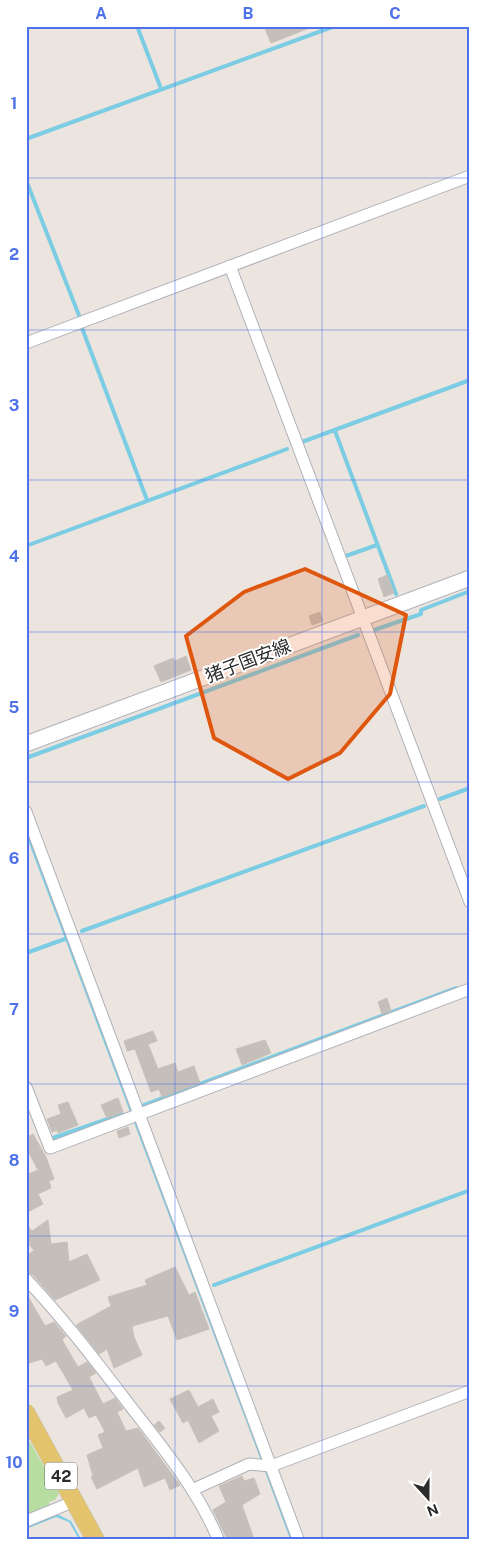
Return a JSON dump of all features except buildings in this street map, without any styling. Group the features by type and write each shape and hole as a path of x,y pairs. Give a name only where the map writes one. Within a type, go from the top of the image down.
{"main road":[{"name":"猪子国安線","path":"26,744 470,578"},
{"name":"42","path":"26,1413 95,1539"}],"street":[{"path":"26,343 470,176"},
{"path":"230,266 470,902"},
{"path":"26,812 140,1112 298,1539"},
{"path":"26,1088 50,1148 140,1112 470,989"},
{"path":"26,1279 63,1318 192,1490 207,1513 218,1539"},
{"path":"192,1490 249,1464 271,1466 470,1391"},
{"path":"26,1521 75,1501"}],"highlighted area":[{"path":"305,569 406,615 390,694 340,753 288,779 214,738 186,636 244,592"}],"green space":[{"path":"26,1435 59,1493 55,1500 49,1502 50,1507 26,1517"}],"water":[{"path":"26,826 294,1539 290,1539 26,835"},
{"path":"57,1514 71,1521 81,1539 79,1539 69,1522 56,1517 26,1529 26,1526"}],"waterway":[{"path":"137,26 160,86"},
{"path":"26,139 335,26"},
{"path":"26,180 80,318"},
{"path":"82,328 147,500"},
{"path":"302,442 470,380"},
{"path":"335,431 396,594"},
{"path":"26,546 287,449"},
{"path":"343,557 377,545"},
{"path":"374,630 421,614 421,610 470,591"},
{"path":"26,758 358,635"},
{"path":"440,799 470,788"},
{"path":"82,931 424,806"},
{"path":"26,953 65,939"},
{"path":"144,1105 456,988"},
{"path":"50,1139 122,1114"},
{"path":"214,1285 470,1190"}]}
